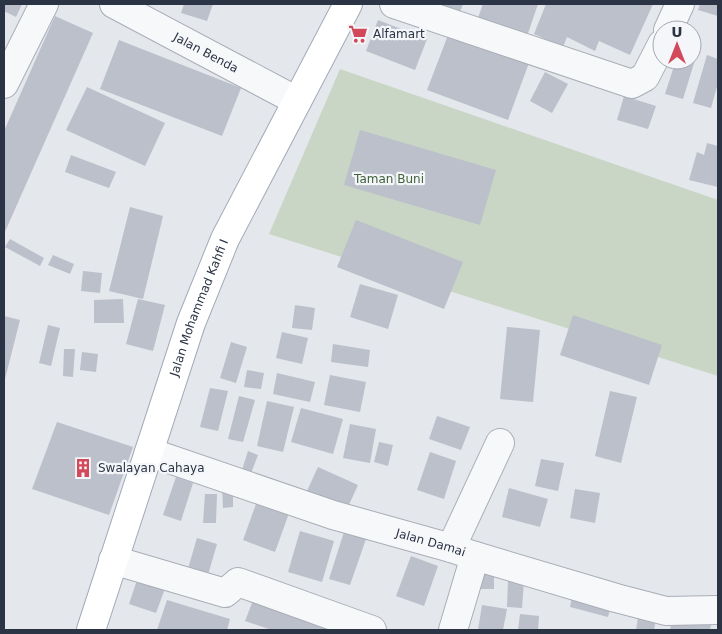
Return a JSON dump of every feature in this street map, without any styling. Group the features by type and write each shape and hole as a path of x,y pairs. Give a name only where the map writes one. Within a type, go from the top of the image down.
{"main road":[{"name":"Jalan Mohammad Kahfi I","path":"91,630 191,323 225,239 348,4"}],"street":[{"path":"4,84 44,4"},
{"name":"Jalan Benda","path":"114,4 297,101"},
{"path":"394,4 632,84 645,78 652,64"},
{"path":"673,20 680,4"},
{"path":"453,630 463,552 500,443"},
{"name":"Jalan Damai","path":"149,452 333,514 616,598 666,611 718,610"},
{"path":"113,560 225,593 238,582 372,630"},
{"path":"716,630 718,623"}],"green space":[{"name":"Taman Buni","path":"340,69 718,200 718,376 269,234"}],"building":[{"path":"4,4 22,4 16,17 4,11"},
{"path":"184,4 213,4 207,21 181,13"},
{"path":"415,4 463,4 457,20"},
{"path":"483,4 538,4 525,42 475,26"},
{"path":"546,4 653,4 630,55 599,41 595,51 567,37 563,47 534,34"},
{"path":"700,4 718,4 718,16 698,10"},
{"path":"55,16 93,33 4,234 4,131"},
{"path":"378,20 427,39 415,70 366,51"},
{"path":"450,30 530,60 508,120 427,90"},
{"path":"119,40 241,88 222,136 100,89"},
{"path":"707,55 718,59 718,83 711,108 693,103"},
{"path":"673,70 692,70 683,99 665,94"},
{"path":"545,72 568,84 552,113 530,101"},
{"path":"87,87 165,123 145,166 66,130"},
{"path":"624,96 656,106 648,129 617,120"},
{"path":"360,130 496,170 480,225 344,185"},
{"path":"707,143 718,146 718,187 689,180 697,152 704,155"},
{"path":"71,155 116,172 109,188 65,172"},
{"path":"130,207 163,216 143,299 109,291"},
{"path":"356,220 463,262 444,309 337,267"},
{"path":"10,239 44,258 40,266 5,247"},
{"path":"53,255 74,264 70,274 48,265"},
{"path":"83,271 102,273 100,293 81,291"},
{"path":"360,284 398,295 388,329 350,317"},
{"path":"123,299 124,323 94,323 94,300"},
{"path":"138,299 165,305 153,351 126,344"},
{"path":"295,305 315,308 312,330 292,328"},
{"path":"573,315 662,345 649,385 560,355"},
{"path":"4,316 20,320 4,383"},
{"path":"48,325 60,328 51,366 39,363"},
{"path":"507,327 540,330 533,402 500,399"},
{"path":"282,332 308,338 302,364 276,358"},
{"path":"231,342 247,347 236,383 220,378"},
{"path":"333,344 370,350 368,367 331,362"},
{"path":"64,349 75,349 73,377 63,376"},
{"path":"82,352 98,354 96,372 80,370"},
{"path":"247,370 264,373 261,389 244,387"},
{"path":"277,373 315,382 310,402 273,394"},
{"path":"330,375 366,382 360,412 324,405"},
{"path":"210,388 228,391 218,431 200,427"},
{"path":"610,391 637,397 621,463 595,456"},
{"path":"239,396 255,400 243,442 228,439"},
{"path":"267,401 294,407 283,452 257,446"},
{"path":"301,408 343,419 333,454 291,442"},
{"path":"437,416 470,427 461,450 429,439"},
{"name":"Swalayan Cahaya","path":"57,422 133,447 109,515 32,489"},
{"path":"350,424 376,429 370,463 343,458"},
{"path":"379,442 393,445 388,466 374,462"},
{"path":"248,451 258,455 251,473 242,470"},
{"path":"430,452 456,461 444,499 417,490"},
{"path":"541,459 564,463 558,491 535,486"},
{"path":"318,467 358,485 347,509 307,491"},
{"path":"176,477 193,483 181,521 163,515"},
{"path":"222,486 233,486 233,507 223,508"},
{"path":"509,488 548,499 540,527 502,517"},
{"path":"575,489 600,493 595,523 570,518"},
{"path":"260,493 292,505 275,552 243,540"},
{"path":"205,494 217,494 216,523 203,523"},
{"path":"300,531 334,541 322,582 288,572"},
{"path":"344,532 366,539 350,585 329,579"},
{"path":"197,538 217,544 207,578 187,572"},
{"path":"411,556 438,566 424,606 396,596"},
{"path":"474,567 494,567 494,589 474,589"},
{"path":"139,574 167,583 156,613 129,604"},
{"path":"508,580 524,581 522,608 507,607"},
{"path":"573,592 612,601 608,617 570,607"},
{"path":"254,598 346,630 272,630 245,621"},
{"path":"167,600 230,619 227,630 157,630"},
{"path":"482,605 507,609 503,630 478,630"},
{"path":"639,611 657,613 654,630 636,630"},
{"path":"520,614 539,616 538,630 518,630"},
{"path":"673,614 712,621 710,630 670,630"}],"place":[{"name":"Alfamart","path":"358,34"},
{"name":"Swalayan Cahaya","path":"83,468"}]}
